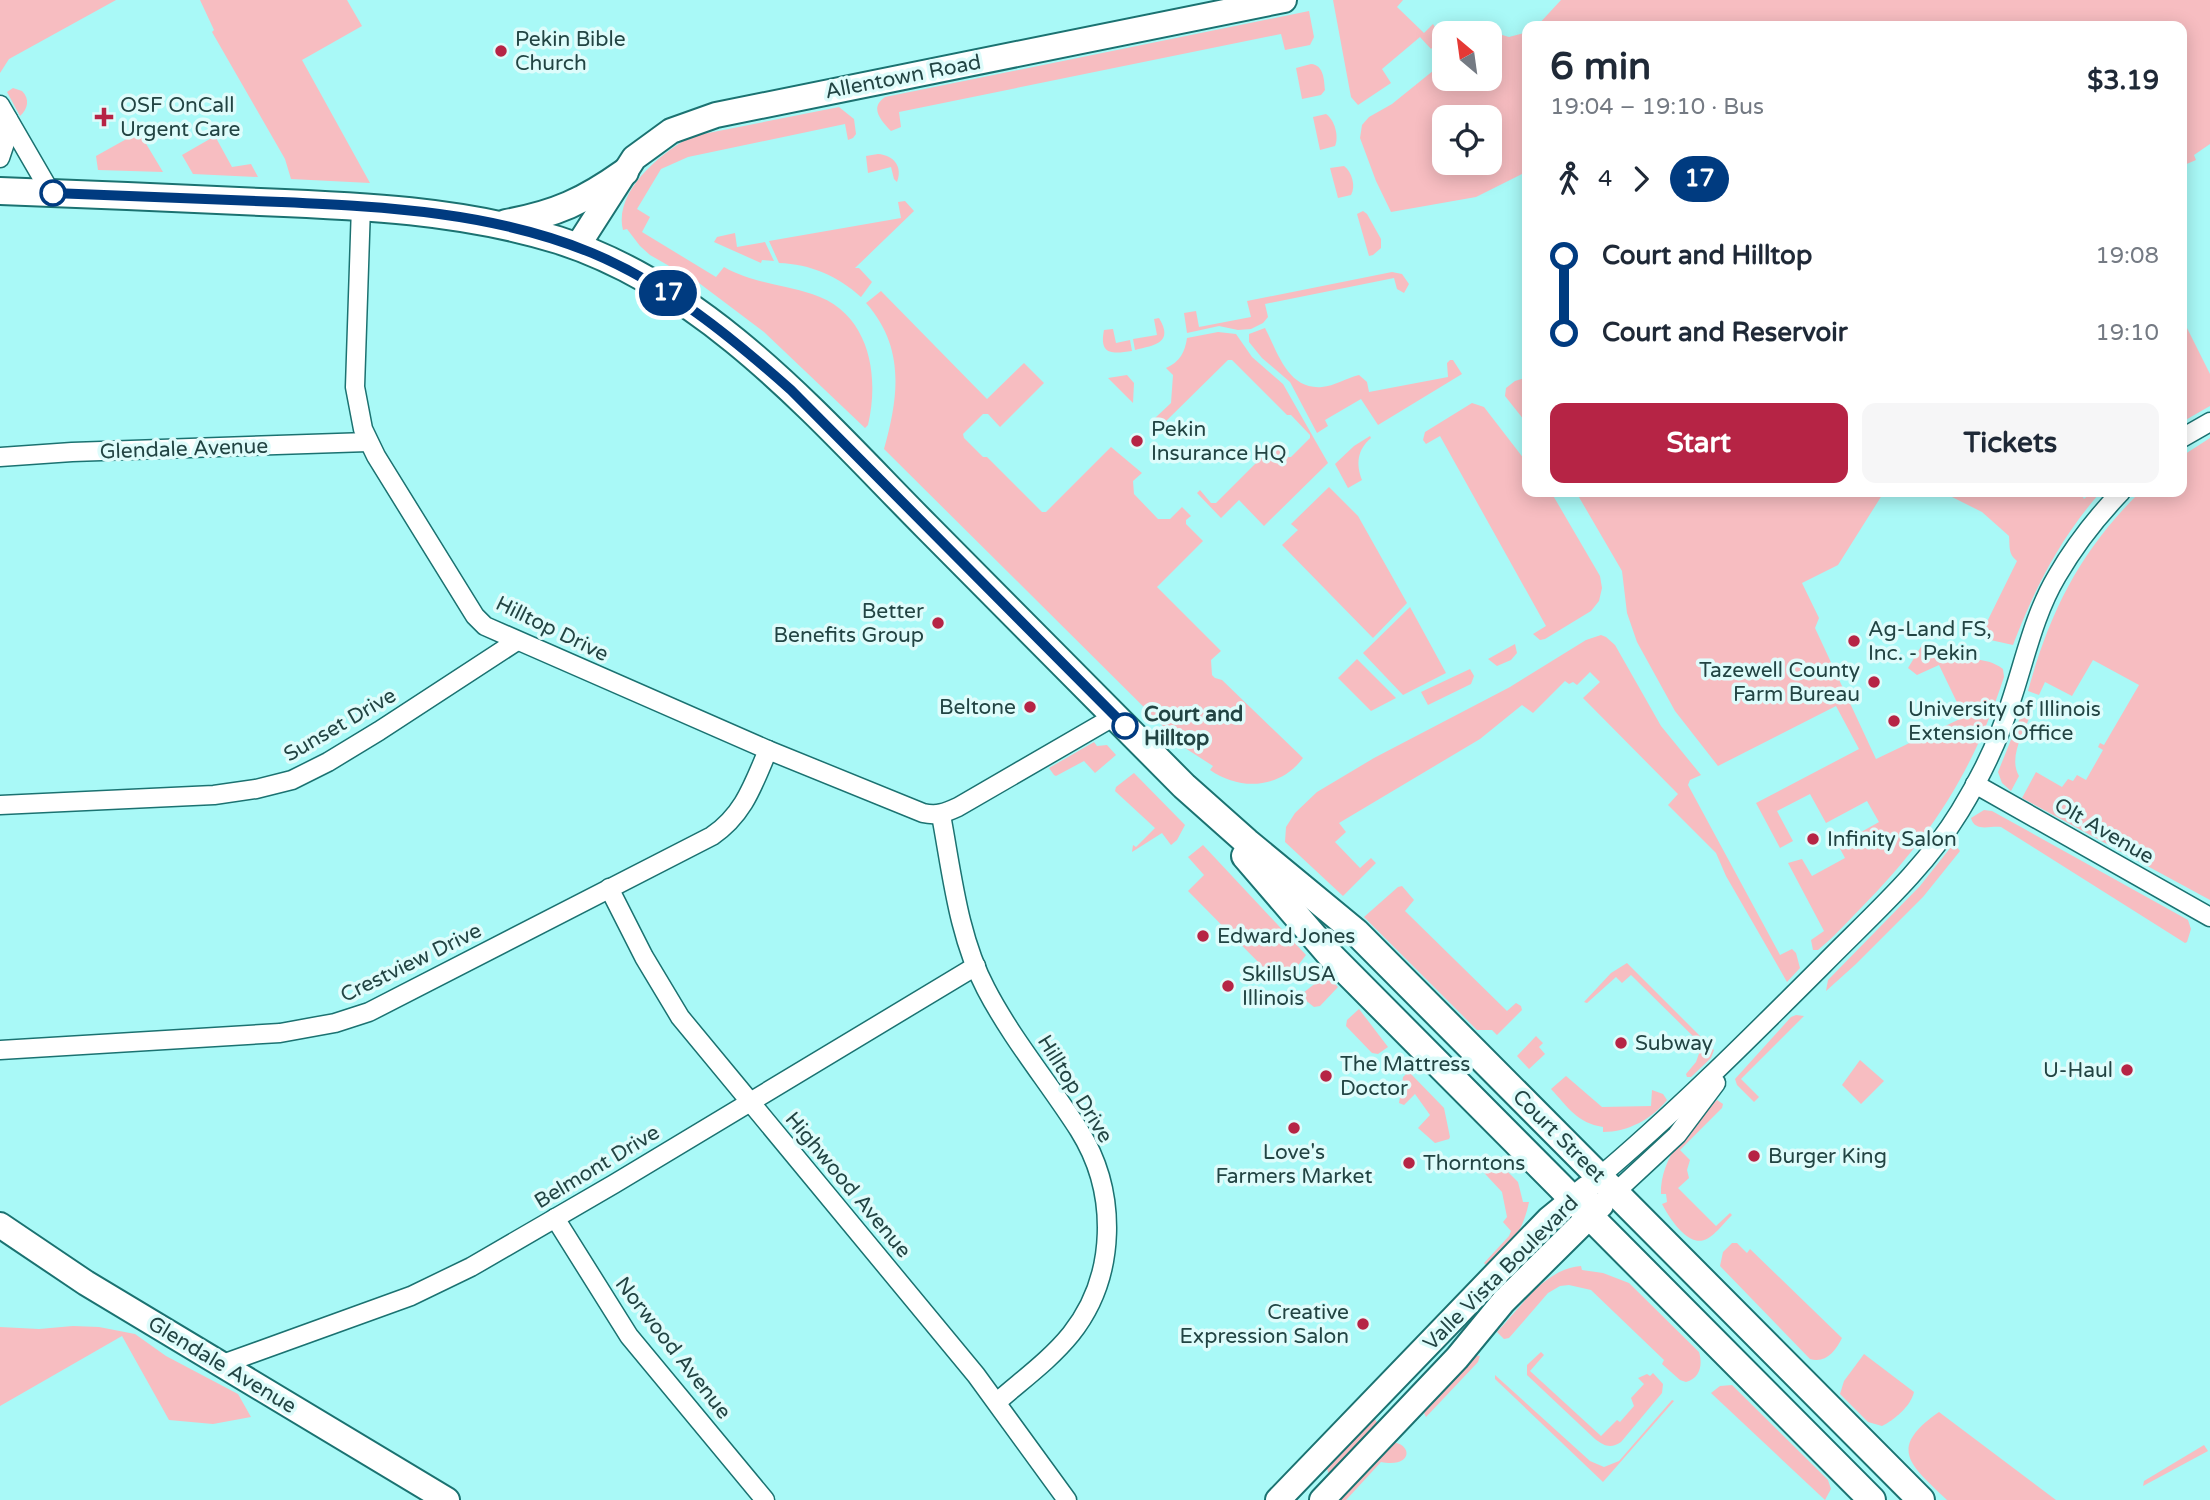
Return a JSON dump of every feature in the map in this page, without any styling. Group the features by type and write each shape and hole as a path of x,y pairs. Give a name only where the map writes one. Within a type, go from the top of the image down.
{"main road":[{"path":"497,224 537,218 562,209 592,196 625,172"},
{"name":"Court Street","path":"0,191 361,206 438,213 497,224 577,247 637,275 709,320 791,390 1184,786 1331,956 1921,1500"},
{"name":"Court Street","path":"1184,786 1356,932 1872,1500"}],"street":[{"name":"Allentown Road","path":"577,247 634,159 671,131 716,115 1284,0"},
{"path":"0,158 7,137 4,112"},
{"path":"4,112 51,193"},
{"name":"Hilltop Drive","path":"361,206 355,387 358,409 368,442 475,616 485,626 517,641 768,750 923,813 941,815 958,909 976,966 993,1002 1080,1132 1092,1155 1103,1189 1107,1227 1103,1269 1086,1311 1058,1348 997,1402"},
{"path":"2187,435 2210,422"},
{"name":"Glendale Avenue","path":"0,457 368,442"},
{"name":"Valle Vista Boulevard","path":"1278,1500 1549,1219 1594,1196 1677,1135 1762,1026 1906,881 1949,828 1975,784 2013,697 2026,647 2056,577 2100,513 2116,497"},
{"name":"Sunset Drive","path":"0,805 214,795 292,780 379,732 517,641"},
{"path":"941,815 1115,716"},
{"name":"Crestview Drive","path":"0,1050 280,1033 335,1024 387,1004 724,828 744,804 768,750"},
{"name":"Olt Avenue","path":"1975,784 2210,917"},
{"name":"Highwood Avenue","path":"609,888 671,1006 997,1402 1067,1500"},
{"name":"Belmont Drive","path":"220,1364 411,1296 471,1267 976,966"},
{"name":"Valle Vista Boulevard","path":"1322,1500 1457,1358 1594,1196"},
{"name":"Norwood Avenue","path":"555,1218 629,1336 765,1500"},
{"name":"Glendale Avenue","path":"0,1225 66,1271 447,1500"}],"shaded area":[{"path":"0,0 116,0 9,59 0,73"},
{"path":"200,0 347,0 362,26 302,60 370,183 291,179 285,159 212,32 214,30"},
{"path":"1333,0 1403,0 1397,7 1424,33 1432,25 1432,48 1420,37 1382,69 1391,83 1358,105 1351,97"},
{"path":"1561,0 2210,0 2210,144 2194,155 2196,160 2187,164 2187,21 1542,21"},
{"path":"1309,11 1314,37 1310,45 1285,50 1281,34 899,112 901,127 891,131 877,110 880,101 885,97"},
{"path":"1522,34 1522,174 1476,197 1391,212 1360,138 1362,125 1369,117 1392,104 1432,72 1432,91 1502,91 1502,35 1509,37"},
{"path":"1311,64 1321,70 1325,90 1321,95 1302,99 1296,68"},
{"path":"13,88 22,91 27,101 20,116 7,92"},
{"path":"839,107 854,119 856,134 853,138 848,140 845,124 688,157 661,169 637,209 650,217 642,232 716,277 724,267 756,280 812,294 831,303 846,315 858,330 871,366 871,405 868,425 865,428 764,332 699,283 650,255 627,229 623,230 625,201 643,174 668,152 693,136"},
{"path":"1326,114 1334,124 1336,142 1335,146 1320,150 1313,117"},
{"path":"139,132 163,172 98,170 96,156"},
{"path":"215,136 232,167 251,164 258,177 193,174 182,155"},
{"path":"878,154 893,159 896,163 899,171 897,182 891,167 868,173 866,156"},
{"path":"1344,166 1352,179 1353,188 1351,195 1338,198 1330,168"},
{"path":"905,201 914,211 855,268 859,268 872,282 861,297 823,272 779,263 769,241 901,218 898,202"},
{"path":"1363,211 1381,239 1381,248 1369,256 1357,214"},
{"path":"735,233 737,247 765,242 774,261 762,260 761,263 714,242 717,237"},
{"path":"1392,272 1402,274 1409,284 1404,293 1397,289 1394,278 1265,304 1268,317 1251,329 1238,330 1219,326 1187,333 1184,313 1196,311 1199,327 1251,317 1247,301"},
{"path":"881,291 987,399 1024,363 1044,383 1000,427 988,414 983,414 963,434 983,457 987,457 1042,512 1046,512 1111,447 1142,473 1133,481 1134,494 1158,519 1170,519 1182,507 1191,516 1186,520 1186,524 1203,541 1157,587 1221,651 1211,660 1212,675 1222,680 1303,758 1294,768 1271,781 1247,784 1222,777 1210,770 1213,766 1185,748 884,449 895,391 893,355 879,320 866,303"},
{"path":"1159,318 1164,333 1160,342 1135,350 1133,339 1157,335 1154,319"},
{"path":"1265,328 1292,376 1310,386 1327,386 1359,375 1367,382 1369,392 1448,377 1447,363 1450,360 1453,360 1462,374 1378,425 1361,399 1325,420 1328,426 1317,433 1290,382 1262,358 1249,342 1249,334"},
{"path":"2187,328 2210,374 2210,406 2187,419"},
{"path":"1113,329 1116,343 1130,340 1132,351 1113,352 1105,348 1104,330"},
{"path":"1218,332 1236,334 1252,357 1283,384 1328,463 1264,526 1239,500 1221,518 1197,493 1200,490 1211,503 1216,503 1275,444 1287,457 1291,457 1310,435 1291,415 1287,415 1232,360 1228,360 1161,426 1154,419 1171,403 1173,375 1166,368 1181,356 1187,338"},
{"path":"1127,375 1134,383 1133,403 1108,378"},
{"path":"1522,379 1522,417 1505,396 1506,388"},
{"path":"1472,403 1484,407 1522,456 1522,497 1554,497 1600,576 1602,588 1599,601 1591,611 1545,639 1540,640 1533,634 1546,626 1440,436 1426,444 1423,440 1425,432"},
{"path":"1370,436 1359,458 1362,480 1348,488 1335,464 1354,446"},
{"path":"2210,438 2210,900 2022,798 2036,772 2062,787 2068,779 2073,781 2077,775 2086,780 2103,750 2098,747 2100,743 2104,745 2139,685 2093,660 2072,696 2045,682 2039,695 2028,691 2057,608 2084,560 2135,497 2187,497 2187,453"},
{"path":"1329,487 1358,516 1407,603 1373,638 1282,545 1298,530 1291,524"},
{"path":"1579,497 1881,497 1838,565 1802,583 1819,618 1815,628 1876,759 1964,717 1939,665 1917,675 1908,668 1922,645 1943,657 1945,653 1982,660 2003,669 2004,677 1992,711 1947,802 1885,883 1818,950 1813,950 1811,940 1824,931 1788,863 1802,859 1812,876 1845,858 1838,845 1879,822 1867,801 1826,823 1810,794 1777,811 1793,841 1780,848 1756,803 1859,749 1836,706 1718,766 1675,711 1637,642 1627,613 1622,571"},
{"path":"1952,497 2096,497 2059,548 2030,604 2013,645 1986,639 1981,634 2017,561 2011,553 2009,536 1982,512"},
{"path":"1410,607 1446,673 1403,695 1363,653"},
{"path":"1601,635 1615,645 1661,726 1701,775 1690,780 1688,785 1780,955 1792,949 1796,953 1800,968 1787,982 1726,876 1716,853 1668,805 1678,794 1583,698 1600,682 1590,672 1577,685 1565,681 1533,713 1522,705 1480,739 1339,823 1346,832 1335,842 1360,868 1371,858 1376,863 1343,896 1285,842 1286,827 1295,813 1317,792 1374,758 1510,687 1586,640"},
{"path":"1515,644 1517,653 1511,660 1497,666 1488,659"},
{"path":"1357,659 1396,698 1371,711 1338,678"},
{"path":"1470,669 1474,676 1471,684 1428,705 1421,692"},
{"path":"2023,710 2028,710 2031,714 2016,753 2019,776 2011,791 2002,783 1998,772"},
{"path":"1094,742 1097,746 1107,745 1116,755 1095,773 1084,761 1056,776 1049,768"},
{"path":"1134,773 1185,825 1171,845 1162,833 1132,852 1133,845 1136,847 1155,828 1115,791 1116,787"},
{"path":"1984,810 1992,811 2188,920 2191,929 2187,942 2001,827 1980,827 1973,823 1971,818"},
{"path":"1203,845 1306,955 1290,976 1276,965 1268,972 1188,891 1204,875 1188,857"},
{"path":"1956,846 1960,851 1923,897 1826,991 1828,980 1920,886 1951,847"},
{"path":"1402,886 1414,900 1405,911 1507,1011 1516,1003 1521,1006 1522,1010 1497,1035 1492,1030 1477,1030 1364,917"},
{"path":"1627,963 1714,1050 1711,1058 1691,1077 1686,1074 1696,1062 1702,1045 1631,975 1622,983 1616,977 1587,1003 1584,1002 1611,973"},
{"path":"1326,975 1338,987 1320,1006 1314,1007 1304,999 1303,993"},
{"path":"1359,1009 1388,1047 1378,1054 1372,1053 1346,1026 1347,1020"},
{"path":"1804,1016 1741,1079 1759,1097 1754,1102 1737,1085 1735,1079 1791,1017"},
{"path":"1536,1036 1543,1043 1539,1047 1545,1054 1529,1069 1517,1056"},
{"path":"1860,1060 1884,1081 1861,1104 1842,1085"},
{"path":"1411,1074 1444,1108 1449,1139 1435,1143 1418,1128 1430,1115 1415,1094 1404,1105 1399,1103 1403,1077"},
{"path":"1566,1076 1602,1107 1651,1106 1652,1090 1663,1094 1667,1100 1639,1123 1621,1130 1603,1132 1603,1127 1586,1122 1551,1089"},
{"path":"1717,1100 1723,1104 1722,1108 1680,1150 1690,1160 1687,1170 1689,1178 1678,1188 1716,1226 1730,1213 1732,1215 1709,1238 1697,1241 1682,1232 1664,1208 1662,1204 1667,1202 1666,1194 1661,1194 1662,1180 1671,1154 1679,1142"},
{"path":"1483,1159 1496,1160 1518,1182 1523,1202 1529,1202 1519,1231 1489,1268 1484,1263 1511,1231 1503,1222 1507,1217 1502,1192 1474,1162"},
{"path":"1732,1243 1737,1243 1747,1253 1750,1249 1842,1338 1829,1355 1820,1360 1810,1359 1720,1266 1723,1252"},
{"path":"1581,1266 1582,1270 1603,1273 1629,1283 1699,1352 1701,1362 1697,1374 1686,1382 1680,1380 1662,1364 1664,1360 1591,1290 1569,1285 1560,1286 1548,1293 1509,1338 1504,1339 1497,1332 1544,1282 1556,1274"},
{"path":"0,1327 39,1329 99,1327 135,1334 166,1356 238,1394 251,1417 213,1424 169,1420 122,1336 0,1406"},
{"path":"1541,1352 1544,1355 1530,1371 1601,1436 1617,1420 1620,1422 1634,1406 1631,1398 1644,1384 1638,1378 1653,1373 1663,1384 1662,1393 1621,1442 1605,1445 1595,1439 1527,1375 1527,1365"},
{"path":"1864,1354 1914,1392 1901,1412 1882,1426 1868,1422 1840,1394 1844,1381"},
{"path":"1474,1355 1480,1356 1478,1362 1426,1417 1425,1407"},
{"path":"1495,1375 1590,1461 1604,1467 1619,1461 1672,1400 1674,1401 1603,1482 1495,1379"},
{"path":"1732,1385 1828,1480 1831,1489 1825,1500 1711,1393 1720,1386"},
{"path":"1939,1412 2056,1500 1947,1500 1915,1467 1909,1447 1913,1436"},
{"path":"1371,1418 1375,1419 1379,1426 1335,1474 1329,1474 1326,1466"},
{"path":"1392,1442 1404,1447 1404,1459 1392,1463 1381,1462 1346,1500 1334,1500"},
{"path":"2204,1445 2208,1451 2143,1486 2144,1481"}],"bus line":[{"name":"17","path":"53,193 401,208 475,219 519,229 593,253 682,302 750,353 791,390 1125,726"}],"place":[{"name":"Pekin Bible Church","path":"501,51"},
{"name":"OSF OnCall Urgent Care","path":"104,117"},
{"name":"Pekin Insurance HQ","path":"1137,441"},
{"name":"Better Benefits Group","path":"938,623"},
{"name":"Ag-Land FS, Inc. - Pekin","path":"1854,641"},
{"name":"Tazewell County Farm Bureau","path":"1874,682"},
{"name":"Beltone","path":"1030,707"},
{"name":"University of Illinois Extension Office","path":"1894,721"},
{"name":"Court and Hilltop","path":"1125,726"},
{"name":"Infinity Salon","path":"1813,839"},
{"name":"Edward Jones","path":"1203,936"},
{"name":"SkillsUSA Illinois","path":"1228,986"},
{"name":"Subway","path":"1621,1043"},
{"name":"U-Haul","path":"2127,1070"},
{"name":"The Mattress Doctor","path":"1326,1076"},
{"name":"Love's Farmers Market","path":"1294,1128"},
{"name":"Burger King","path":"1754,1156"},
{"name":"Thorntons","path":"1409,1163"},
{"name":"Creative Expression Salon","path":"1363,1324"}]}
